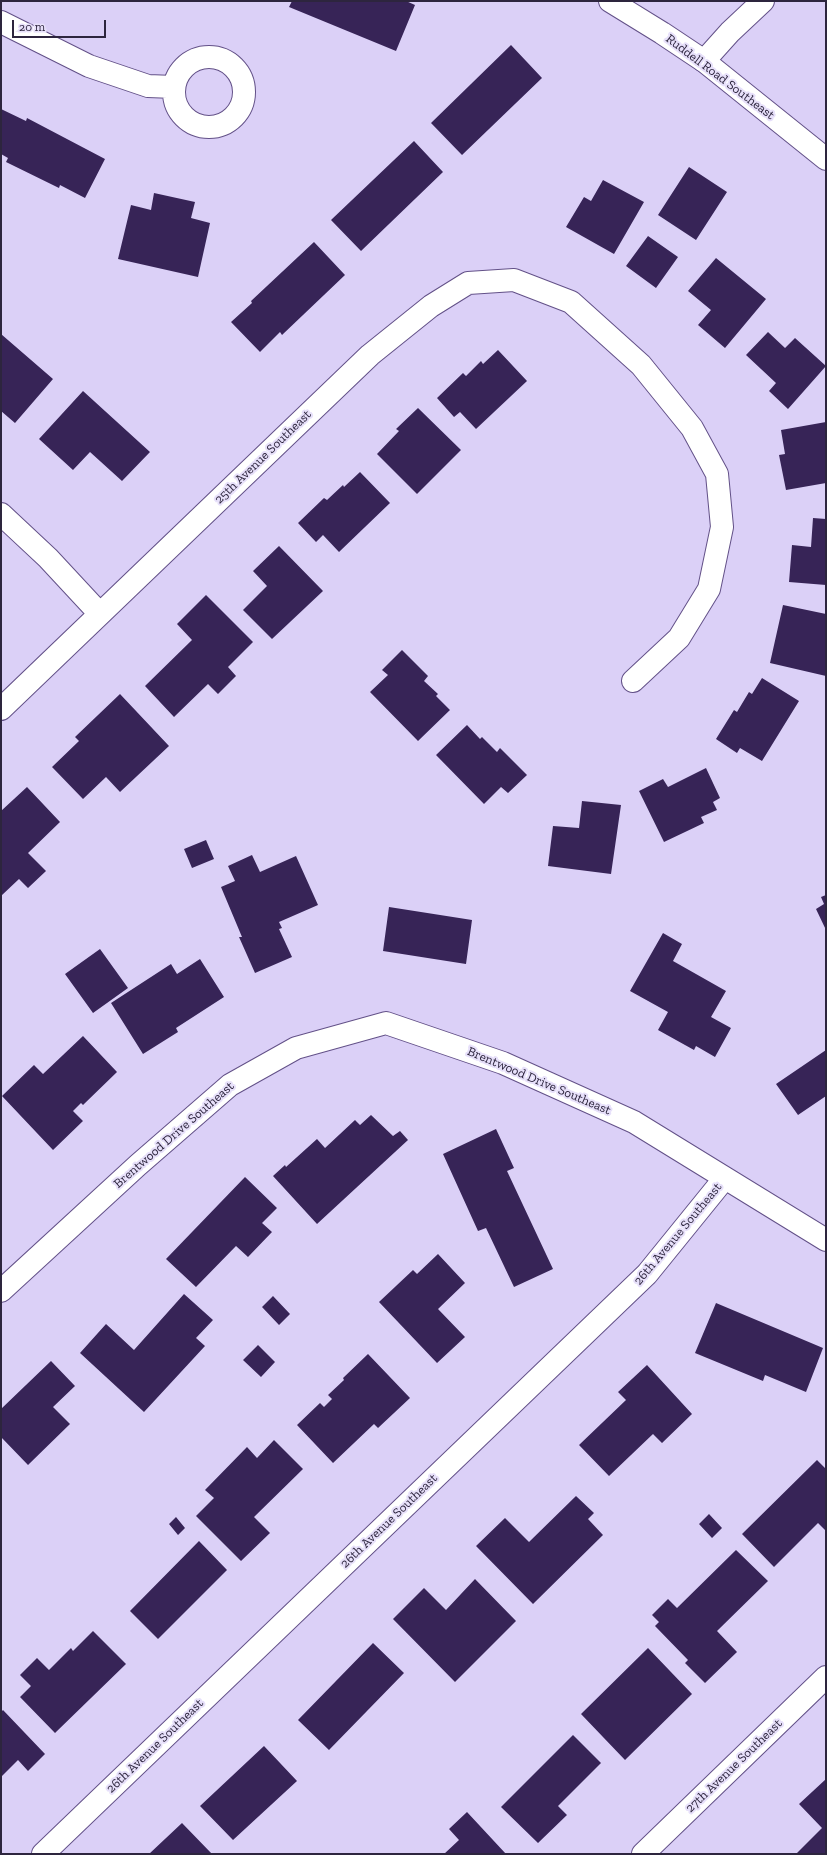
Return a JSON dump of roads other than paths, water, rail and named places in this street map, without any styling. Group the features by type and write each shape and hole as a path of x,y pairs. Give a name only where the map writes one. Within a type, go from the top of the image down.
{"street":[{"name":"Ruddell Road Southeast","path":"610,1 704,61 826,159"},
{"path":"704,61 730,32 763,1"},
{"path":"1,22 89,66 148,86 174,87"},
{"name":"25th Avenue Southeast","path":"1,709 370,355 431,306 468,283 514,280 571,302 641,365 692,428 717,474 722,527 709,589 679,638 633,681"},
{"path":"1,514 48,558 100,614"},
{"name":"Brentwood Drive Southeast","path":"1,1290 133,1170 230,1085 296,1048 386,1023 503,1064 634,1122 724,1179 826,1240"},
{"name":"26th Avenue Southeast","path":"43,1854 647,1274 724,1179"},
{"name":"27th Avenue Southeast","path":"643,1854 826,1677"}]}
